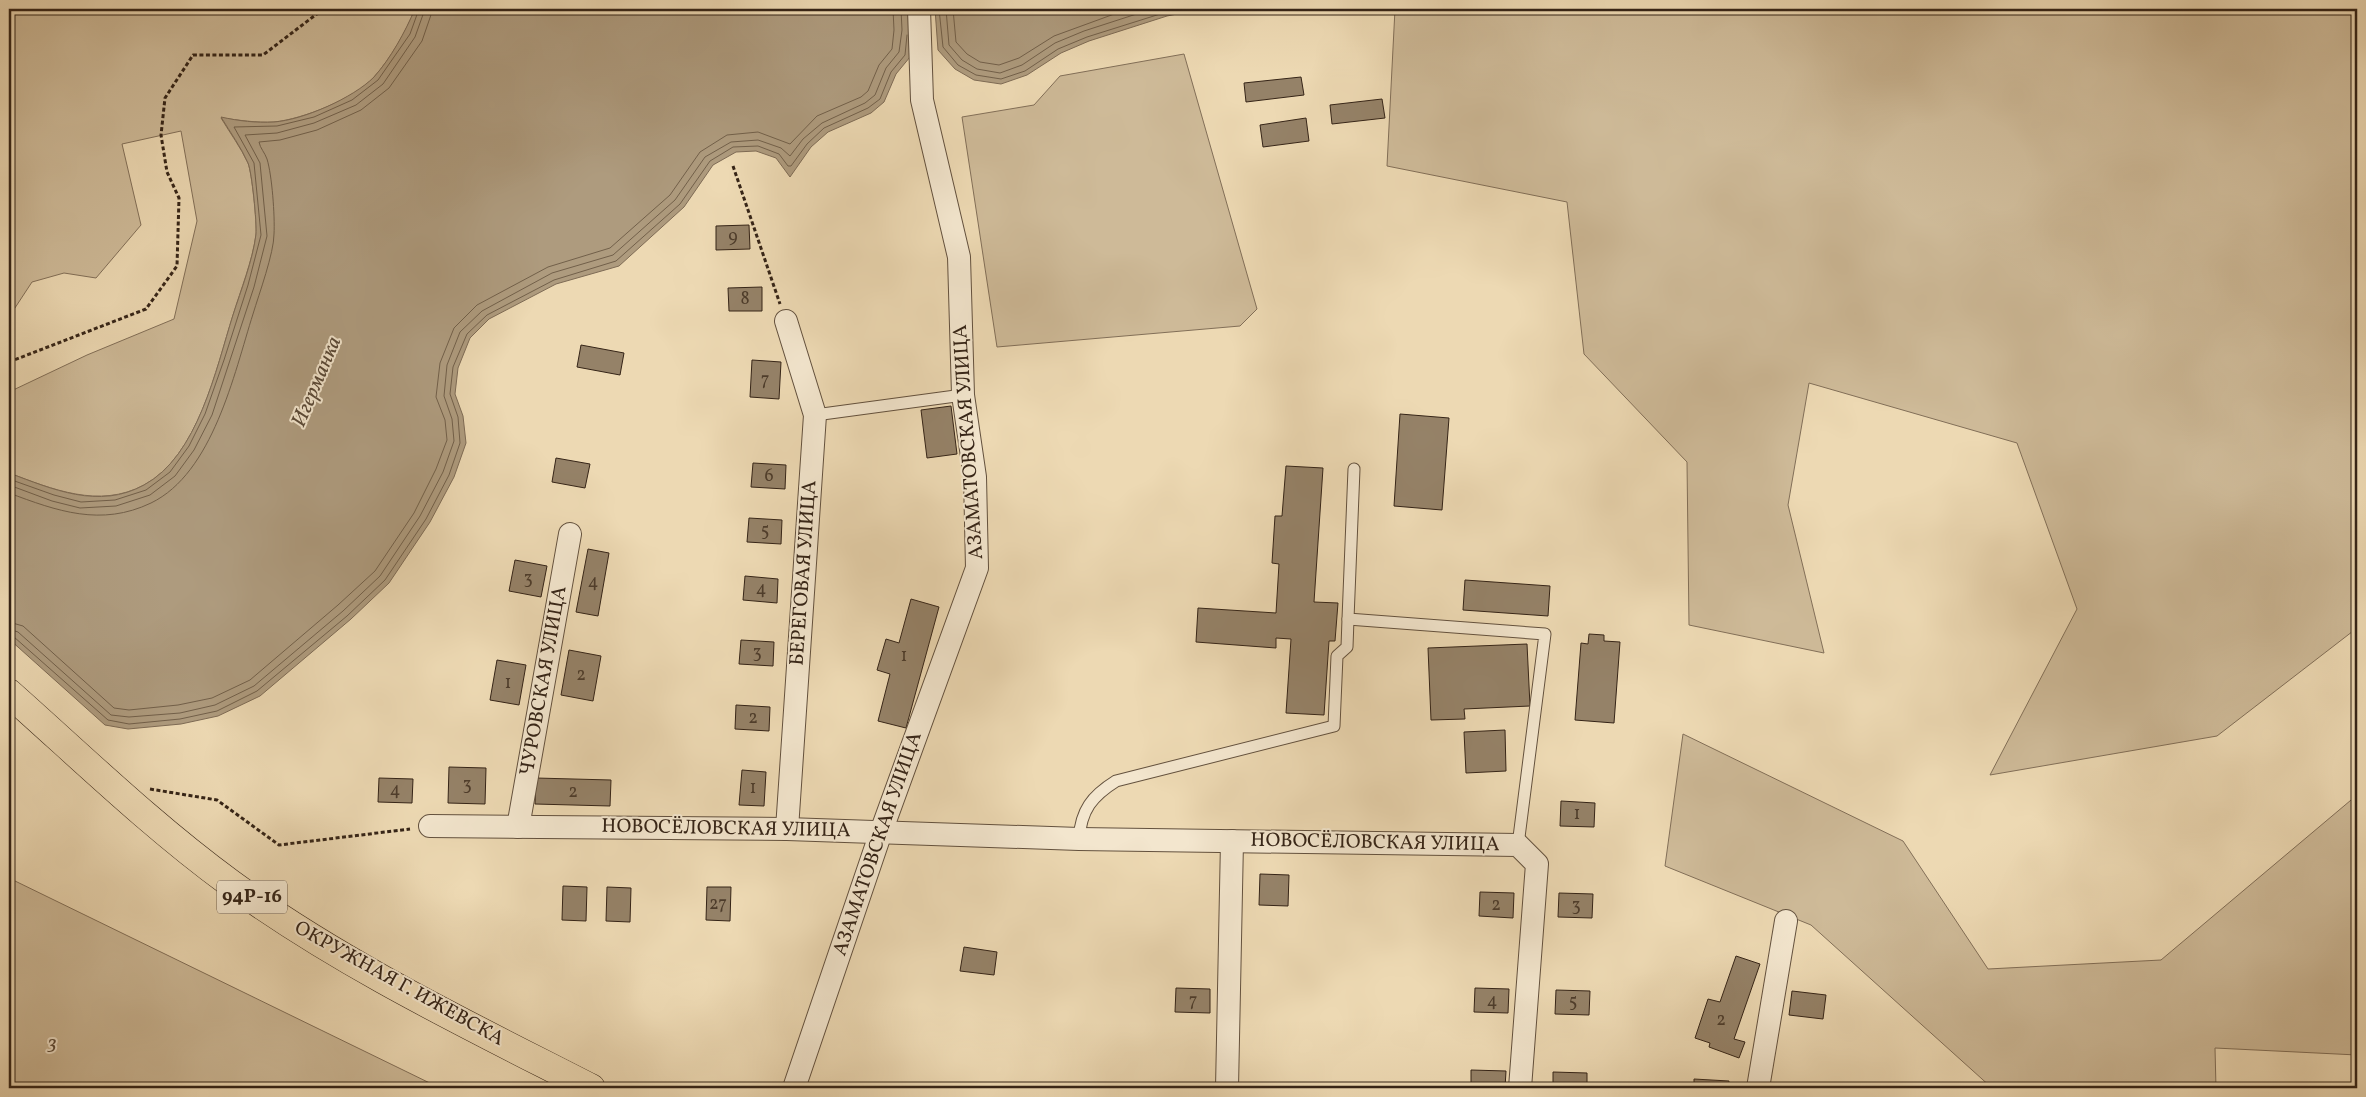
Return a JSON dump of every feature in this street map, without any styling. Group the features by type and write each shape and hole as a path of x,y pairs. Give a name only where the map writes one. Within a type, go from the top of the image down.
{"main road":[{"name":"ОКРУЖНАЯ Г. ИЖЕВСКА","path":"9,694 155,822 229,882 311,937 405,990 590,1088"}],"street":[{"name":"АЗАМАТОВСКАЯ УЛИЦА","path":"794,1088 881,832 977,568 975,478 963,396 958,257 922,100 919,9"},
{"name":"БЕРЕГОВАЯ УЛИЦА","path":"786,321 815,416 787,829"},
{"name":"ЧУРОВСКАЯ УЛИЦА","path":"518,827 570,534"},
{"name":"НОВОСЁЛОВСКАЯ УЛИЦА","path":"430,826 787,829 1079,839 1518,845"},
{"name":"НОВОСЁЛОВСКАЯ УЛИЦА","path":"1227,1088 1232,841"},
{"path":"1518,845 1537,864 1520,1088"},
{"path":"1758,1088 1786,921"}],"lane":[{"path":"815,416 963,396"},
{"path":"1079,839 1080,821 1097,792 1116,781 1334,726 1337,656 1347,646 1354,469"},
{"path":"1348,619 1545,634 1518,845"}],"path":[{"path":"9,362 146,309 177,266 179,198 167,172 161,135 165,98 194,55 263,55 318,13 319,9"},
{"path":"733,166 786,321"},
{"path":"149,789 217,800 280,844 430,826"}],"green space":[{"path":"9,9 415,9 407,27 386,62 374,77 354,93 327,107 286,120 254,122 221,118 250,169 256,229 252,255 212,385 191,433 178,454 163,472 144,485 110,496 76,494 42,485 9,473 9,392 87,355 174,319 197,221 181,131 122,144 141,225 96,278 64,273 32,282 9,317"},
{"path":"1395,9 2357,9 2357,628 2217,736 1990,775 2077,609 2017,443 1809,383 1788,505 1824,653 1689,625 1687,462 1584,354 1567,202 1387,166"},
{"path":"1184,54 1257,309 1240,326 997,347 962,117 1034,105 1060,76"},
{"path":"1683,734 1903,841 1988,969 2161,960 2357,795 2357,1055 2215,1048 2216,1088 1992,1088 1811,925 1665,866"},
{"name":"3","path":"9,877 13,880 440,1088 9,1088"}],"water":[{"name":"Игерманка","path":"415,9 912,9 910,57 896,74 884,102 871,113 828,132 811,147 790,177 776,158 756,151 736,152 713,165 684,207 619,266 556,284 489,319 470,338 458,368 455,394 463,416 466,443 454,477 430,522 389,583 351,619 260,696 218,716 181,724 128,729 105,725 9,639 9,473 42,485 76,494 110,496 144,485 163,472 178,454 191,433 212,385 250,264 256,234 254,198 248,163 221,117 254,122 286,120 327,107 354,93 374,77 386,62 407,27"},
{"path":"935,9 1202,9 1167,16 1089,41 1061,53 1027,75 1001,84 974,80 955,69 938,50"}],"building":[{"path":"1301,77 1304,95 1246,102 1244,83"},
{"path":"1382,99 1385,118 1332,124 1330,105"},
{"path":"1306,118 1309,141 1263,147 1260,125"},
{"path":"749,225 750,249 716,250 716,226"},
{"path":"762,287 762,311 729,311 728,288"},
{"path":"581,345 624,353 620,375 577,367"},
{"path":"752,360 781,362 779,399 750,397"},
{"path":"951,406 957,454 927,458 921,410"},
{"path":"1400,414 1449,418 1442,510 1394,506"},
{"path":"556,458 590,464 585,488 552,482"},
{"path":"753,463 786,465 785,489 751,487"},
{"path":"1286,466 1323,468 1314,602 1338,603 1335,641 1329,641 1324,715 1286,713 1291,639 1276,638 1276,648 1196,642 1198,608 1276,613 1279,564 1272,563 1275,516 1282,516"},
{"path":"749,518 782,520 781,544 747,542"},
{"path":"588,549 609,553 598,616 576,612"},
{"path":"515,560 547,566 541,597 509,591"},
{"path":"745,576 778,579 777,603 743,600"},
{"path":"1465,580 1550,586 1548,616 1463,610"},
{"path":"911,599 939,607 906,728 878,721 890,674 877,670 886,639 899,643"},
{"path":"1589,634 1604,635 1604,641 1620,642 1614,723 1575,720 1581,643 1588,644"},
{"path":"741,640 774,642 773,666 739,664"},
{"path":"1527,644 1530,706 1464,709 1465,719 1431,720 1428,648"},
{"path":"569,650 601,656 593,701 561,695"},
{"path":"497,660 526,665 519,705 490,700"},
{"path":"736,705 770,707 769,731 735,729"},
{"path":"1505,730 1506,771 1466,773 1464,732"},
{"path":"449,767 486,768 485,804 448,803"},
{"path":"742,770 766,772 764,806 739,805"},
{"path":"379,778 413,779 412,803 378,802"},
{"path":"536,778 611,780 610,806 535,804"},
{"path":"1561,801 1595,803 1594,827 1560,826"},
{"path":"1260,874 1289,875 1288,906 1259,905"},
{"path":"563,886 587,887 586,921 562,920"},
{"path":"607,887 631,888 630,922 606,921"},
{"path":"707,887 731,887 730,921 706,920"},
{"path":"1480,892 1514,893 1513,918 1479,916"},
{"path":"1559,893 1593,894 1592,918 1558,917"},
{"path":"964,947 997,952 994,975 960,971"},
{"path":"1736,956 1760,964 1734,1039 1745,1042 1739,1058 1709,1047 1710,1043 1695,1038 1708,999 1720,1002"},
{"path":"1176,988 1210,989 1210,1013 1175,1012"},
{"path":"1475,988 1509,989 1508,1013 1474,1012"},
{"path":"1556,990 1590,991 1589,1015 1555,1014"},
{"path":"1792,991 1826,995 1823,1019 1789,1015"},
{"path":"1471,1070 1506,1071 1505,1088 1471,1088"},
{"path":"1553,1072 1587,1073 1587,1088 1553,1088"},
{"path":"1694,1079 1729,1081 1728,1088 1694,1088"},
{"path":"1779,1085 1805,1088 1779,1088"}]}
